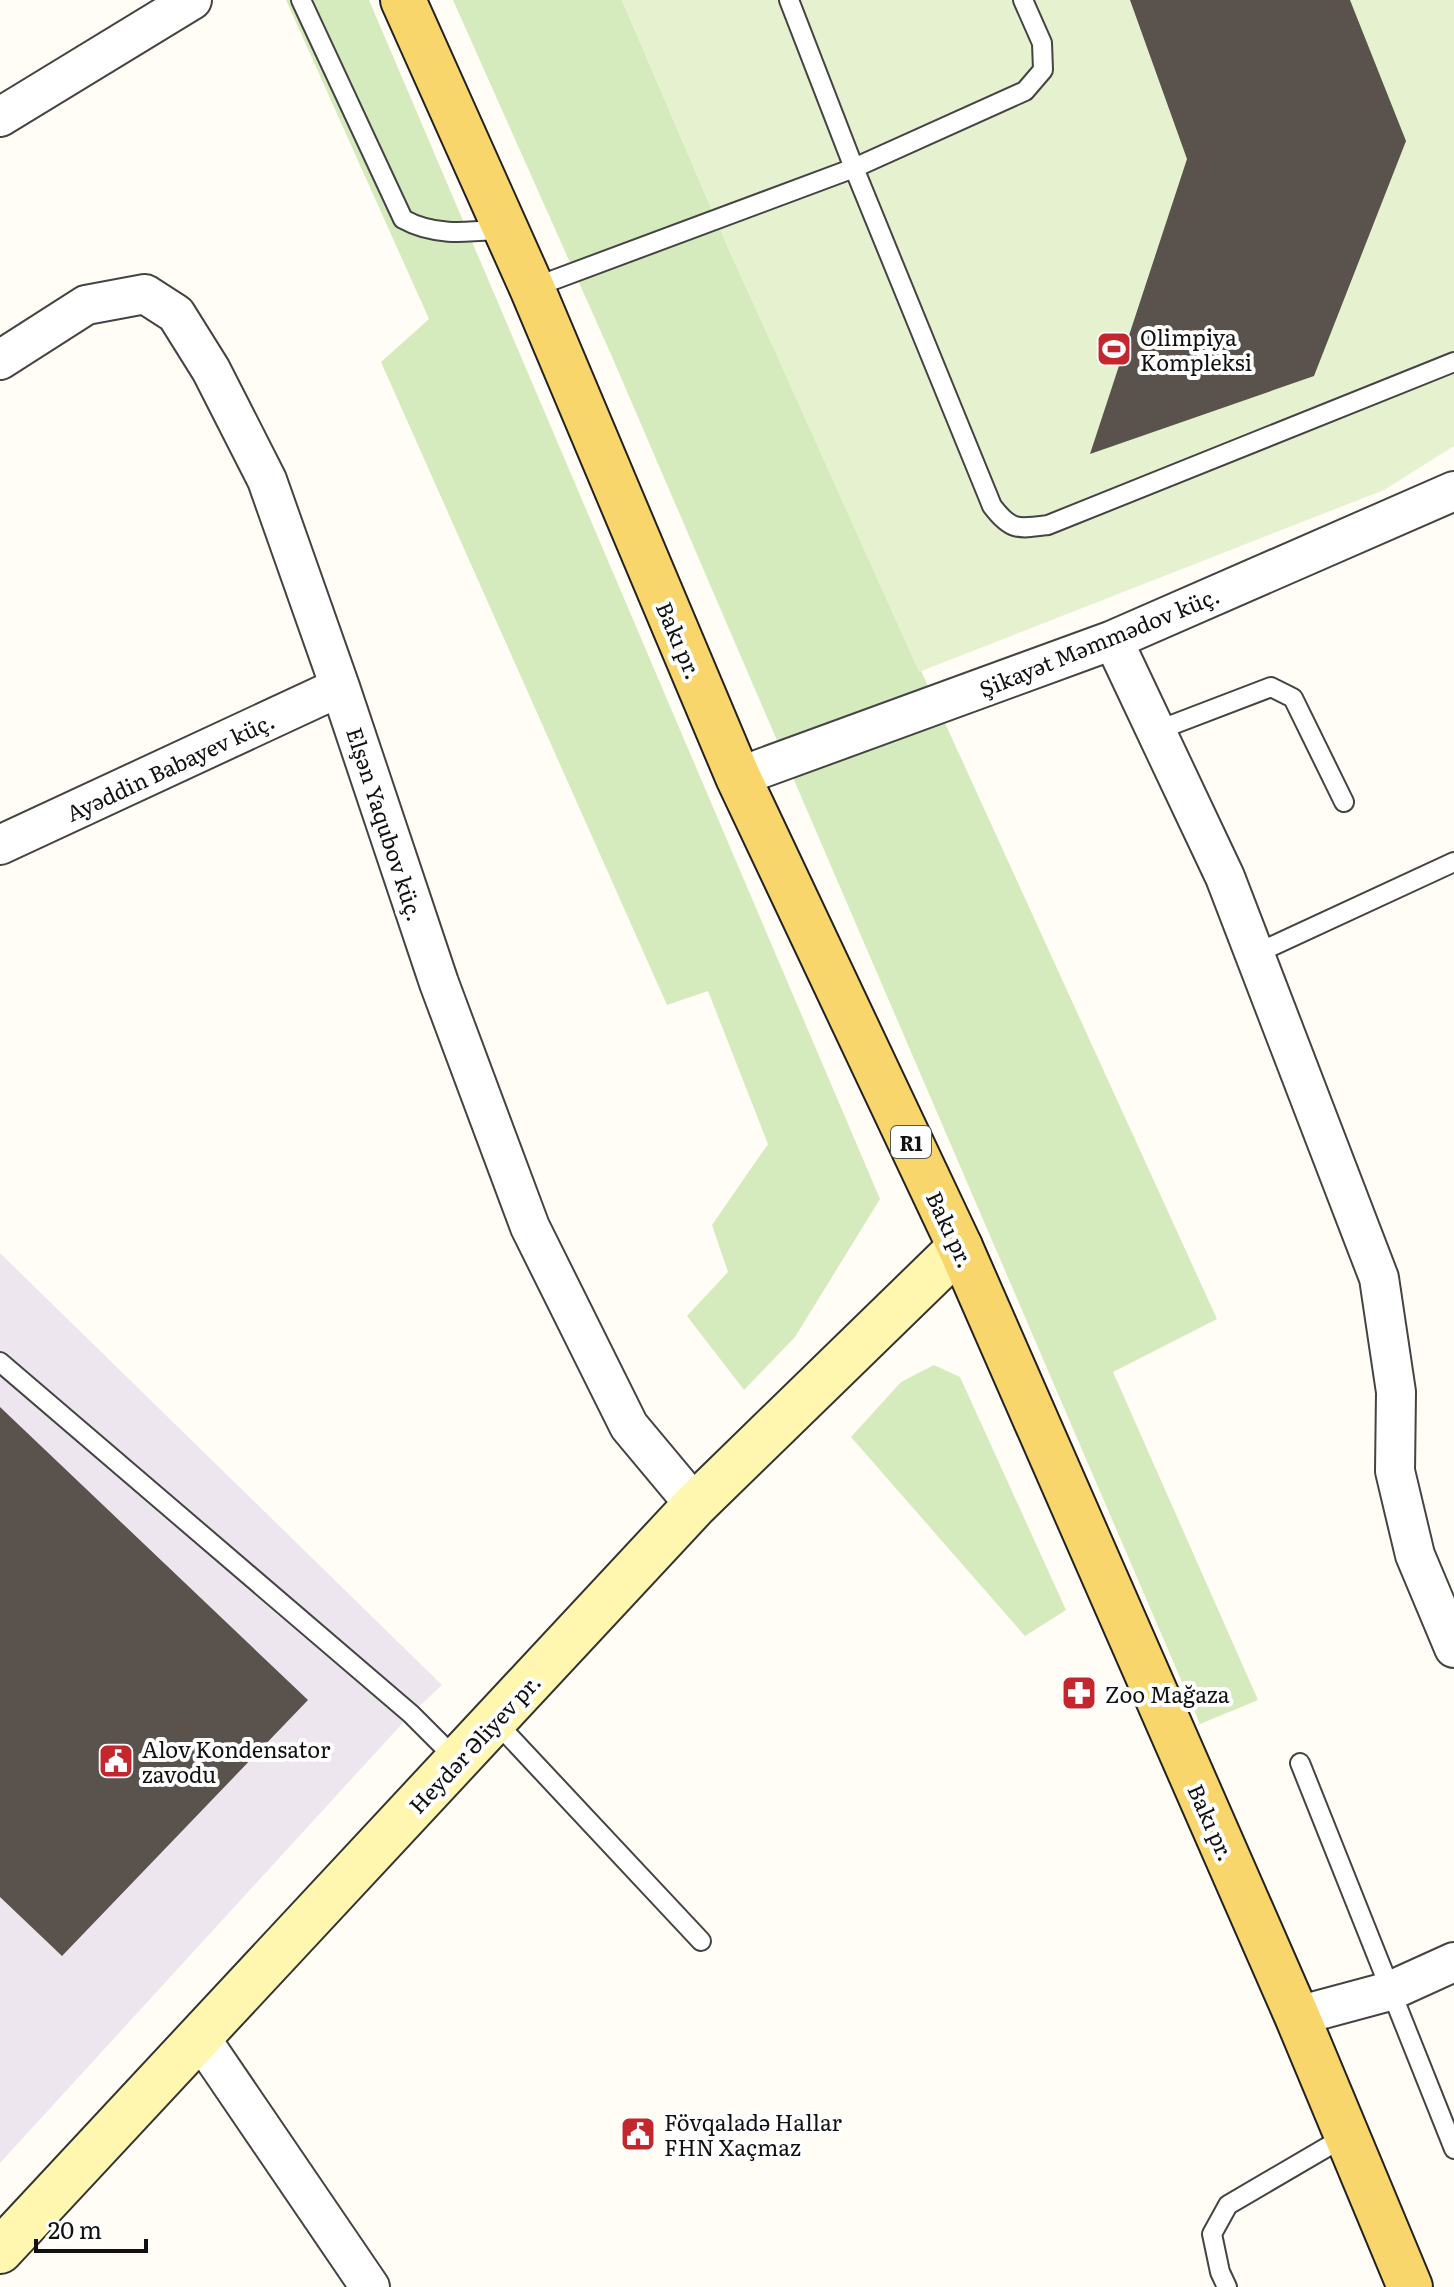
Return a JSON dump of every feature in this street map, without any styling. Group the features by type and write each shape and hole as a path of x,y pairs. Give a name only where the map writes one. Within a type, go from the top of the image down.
{"main road":[{"name":"Bakı pr.","path":"403,0 532,288 738,777 960,1247 1297,2016 1410,2287"},
{"name":"Heydər Əliyev pr.","path":"0,2251 695,1505 960,1247"}],"street":[{"path":"0,117 192,0"},
{"name":"Elşən Yaqubov küç.","path":"0,360 86,305 145,294 176,314 211,370 267,480 439,983 530,1227 629,1426 695,1505"},
{"name":"Şikayət Məmmədov küç.","path":"738,777 1113,640 1454,491"},
{"path":"1113,640 1225,877 1379,1278 1396,1392 1395,1471 1415,1555 1451,1633"},
{"name":"Ayəddin Babayev küç.","path":"0,845 340,687"},
{"path":"1297,2016 1390,1991 1454,1962"},
{"path":"199,2036 370,2287"}],"lane":[{"path":"301,0 403,219 421,229 457,233 505,229"},
{"path":"789,0 992,506 1005,523 1020,529 1048,525 1454,362"},
{"path":"532,288 854,168 1025,91 1043,70 1042,43 1023,0"},
{"path":"1156,731 1271,687 1293,698 1344,802"},
{"path":"1255,954 1454,862"},
{"path":"0,1362 411,1714 458,1761"},
{"path":"495,1721 701,1941"},
{"path":"1300,1763 1454,2149"},
{"path":"1227,2287 1220,2272 1212,2234 1228,2205 1346,2136"}],"shaded area":[{"path":"0,1253 442,1685 411,1714 0,2163"}],"green space":[{"path":"286,0 369,0 880,1199 795,1337 744,1390 687,1316 728,1272 712,1225 768,1144 708,991 667,1005 381,362 429,319"},
{"path":"453,0 622,0 730,252 1217,1319 1113,1372 1258,1700 1200,1724 613,359"},
{"name":"Olimpiya Kompleksi","path":"622,0 1454,0 1454,446 1384,490 919,672 730,252"},
{"path":"934,1365 960,1377 1066,1610 1025,1636 851,1437 901,1382"}],"building":[{"path":"1130,0 1350,0 1406,141 1314,376 1090,454 1187,159"},
{"path":"0,1407 308,1700 62,1956 0,1897"}],"place":[{"name":"Olimpiya Kompleksi","path":"1114,349"},
{"name":"Zoo Mağaza","path":"1079,1693"},
{"name":"Alov Kondensator zavodu","path":"116,1761"},
{"name":"Fövqaladə Hallar FHN Xaçmaz","path":"638,2134"}]}
